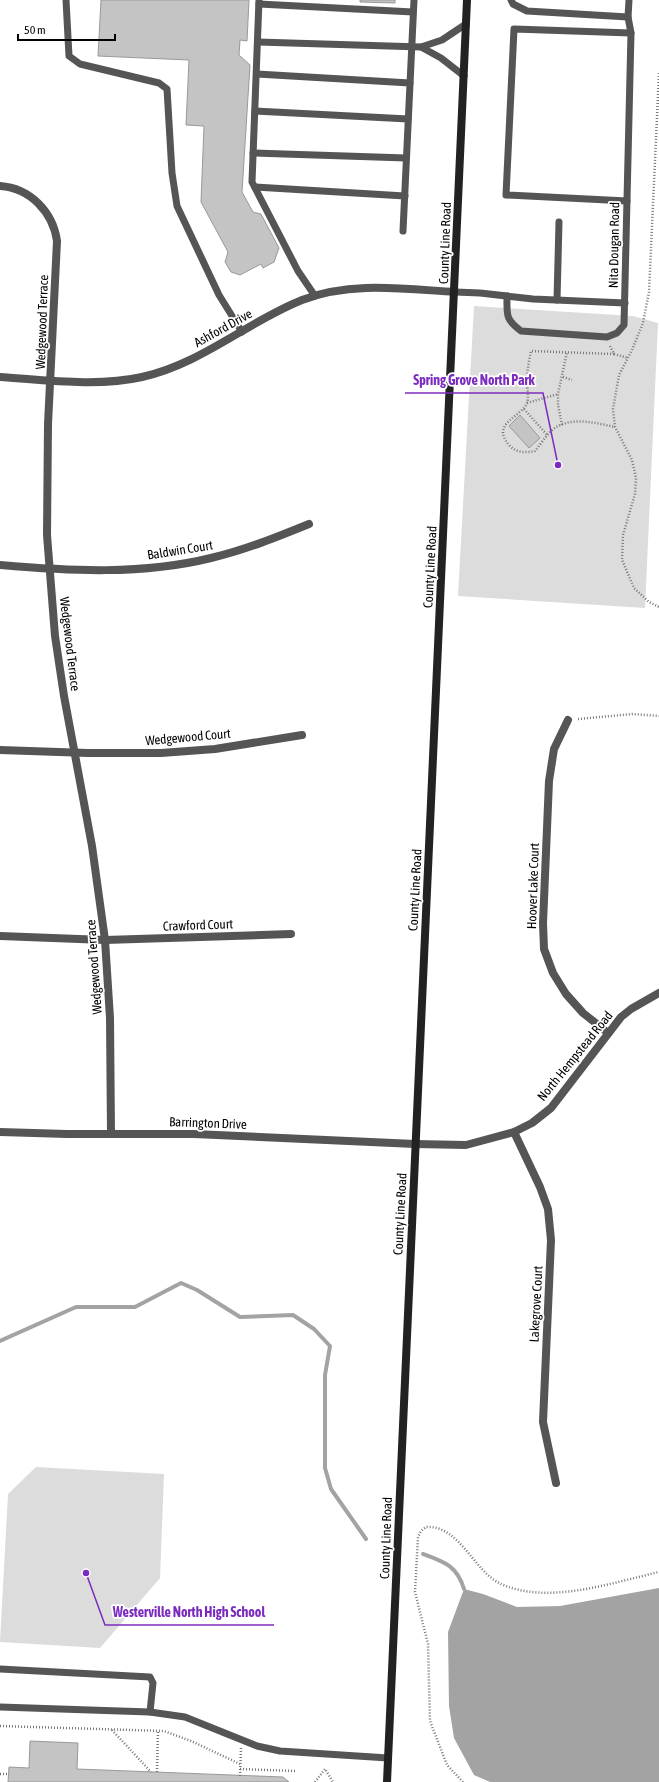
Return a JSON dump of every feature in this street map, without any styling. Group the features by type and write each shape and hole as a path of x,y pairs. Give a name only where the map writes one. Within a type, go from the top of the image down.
{"main road":[{"name":"County Line Road","path":"387,1782 467,0"}],"street":[{"name":"Wedgewood Terrace","path":"0,186 20,191 33,198 43,208 51,220 56,234 46,491 49,569 55,636 64,696 76,753 92,846 105,940 110,1018 111,1134"},
{"name":"Ashford Drive","path":"0,377 113,381 141,378 167,370 203,354 278,311 315,296 361,288 455,292"},
{"name":"Baldwin Court","path":"0,565 49,569 125,570 167,566 230,553 264,542 309,524"},
{"name":"Hoover Lake Court","path":"568,720 554,749 549,781 542,923 544,949 553,973 566,994 583,1013 608,1033"},
{"name":"Wedgewood Court","path":"0,750 76,753 176,752 215,749 302,735"},
{"name":"Crawford Court","path":"0,936 105,940 291,934"},
{"name":"North Hempstead Road","path":"416,1144 466,1144 514,1132 532,1123 551,1108 568,1088 608,1033 631,1009 659,993"},
{"name":"Barrington Drive","path":"0,1132 67,1134 194,1134 416,1144"},
{"name":"Lakegrove Court","path":"514,1132 540,1187 548,1209 551,1240 543,1422 556,1483"}],"lane":[{"path":"66,0 69,56 80,64 160,83 167,89 172,173 177,206 219,295 242,332"},
{"path":"403,231 414,0"},
{"path":"511,0 513,4 527,11 628,17"},
{"name":"Nita Dougan Road","path":"455,292 533,299 625,303 631,33 628,17 629,0"},
{"path":"315,296 298,271 252,182 259,2 413,12"},
{"path":"421,47 442,40 466,24"},
{"path":"627,200 506,195 514,29 631,33"},
{"path":"258,42 421,47 441,58 464,76"},
{"path":"257,74 410,83"},
{"path":"255,111 408,119"},
{"path":"254,152 406,158"},
{"path":"255,187 405,196"},
{"path":"557,300 559,222"},
{"path":"507,296 507,313 510,324 521,332 607,337 617,333 624,325 625,303"},
{"path":"0,1669 150,1677 153,1683 150,1712"},
{"path":"0,1706 150,1712 185,1717 256,1746 280,1751 388,1758"}],"path":[{"path":"659,73 649,292 643,323 620,375 613,409 615,427 632,460 636,478 635,494 623,535 622,560 634,588 649,602 659,607"},
{"path":"607,337 614,354"},
{"path":"615,427 581,421 562,425 551,432 535,451 525,453 510,446 504,436 505,427 511,418 524,409 527,403 528,367 531,351 614,354 628,358"},
{"path":"562,425 558,405 558,394 563,377 567,352"},
{"path":"563,377 572,380"},
{"path":"527,403 558,394"},
{"path":"524,409 548,436"},
{"path":"568,720 633,714 659,716"},
{"path":"463,1782 447,1765 430,1721 428,1644 415,1592 418,1537 421,1531 426,1527 439,1528 451,1536 490,1577 502,1584 522,1590 543,1593 572,1591 659,1572"},
{"path":"0,1726 164,1731 191,1741 240,1764"},
{"path":"112,1730 152,1772"},
{"path":"157,1772 158,1731"},
{"path":"240,1776 242,1740"},
{"path":"240,1769 295,1771"},
{"path":"315,1782 324,1769 333,1782"},
{"path":"0,1774 9,1774"}],"shaded area":[{"path":"474,306 633,316 658,323 645,608 458,596"},
{"path":"36,1467 164,1474 160,1578 100,1648 0,1642 8,1494"},
{"path":"659,1588 659,1782 490,1782 474,1775 454,1738 449,1706 448,1632 464,1589 483,1594 517,1607 560,1606"}],"building":[{"path":"101,0 249,0 247,41 240,40 239,55 250,65 242,192 253,212 261,214 279,248 274,262 263,268 261,264 240,275 231,272 225,262 228,252 201,202 204,126 186,125 189,60 98,56"},
{"path":"360,0 395,0 395,3 360,2"},
{"path":"520,415 540,438 529,448 509,426"},
{"path":"30,1741 78,1743 77,1769 283,1777 289,1782 8,1782 9,1767 29,1768"}],"waterway":[{"path":"0,1341 76,1307 135,1307 181,1283 197,1290 240,1317 293,1315 314,1329 330,1346 325,1375 325,1468 331,1489 366,1539"},
{"path":"423,1554 444,1563 454,1570 458,1575 464,1589"}],"place":[{"name":"Spring Grove North Park","path":"558,465"},
{"name":"Westerville North High School","path":"86,1573"}]}
